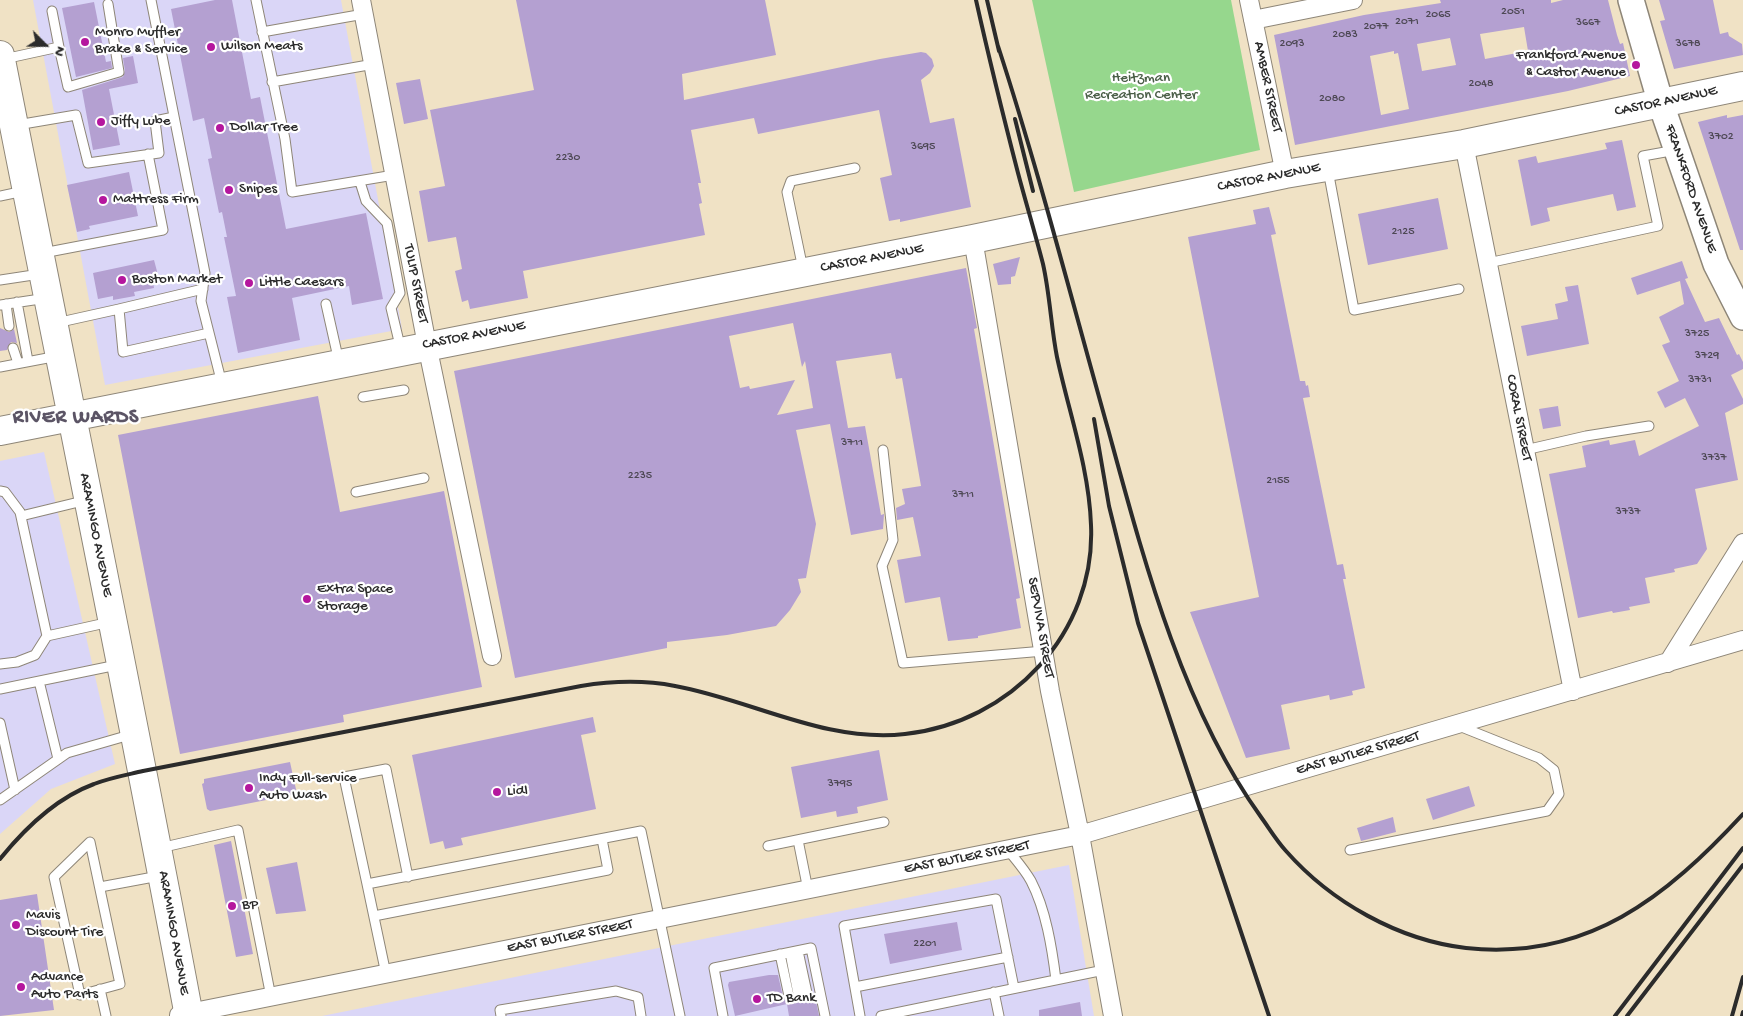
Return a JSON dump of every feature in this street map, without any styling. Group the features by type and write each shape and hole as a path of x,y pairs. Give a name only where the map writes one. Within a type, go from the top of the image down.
{"main road":[{"name":"FRANKFORD AVENUE","path":"1631,0 1661,104 1716,264 1743,317"},
{"name":"ARAMINGO AVENUE","path":"0,57 58,356 158,848 184,1015"},
{"name":"CASTOR AVENUE","path":"0,430 973,239 1285,174 1464,144 1743,86"}],"street":[{"name":"AMBER STREET","path":"1249,0 1285,174"},
{"path":"1253,20 1353,0"},
{"name":"TULIP STREET","path":"363,7 394,175 492,656"},
{"name":"CORAL STREET","path":"1464,144 1573,691"},
{"name":"SEPVIVA STREET","path":"973,239 1044,651 1113,1016"},
{"path":"1668,663 1743,543"},
{"name":"EAST BUTLER STREET","path":"184,1015 1080,835 1743,640"}],"lane":[{"path":"151,0 205,273 201,301 223,386"},
{"path":"256,0 285,139 292,192 394,175"},
{"path":"52,11 68,87 119,72 108,4"},
{"path":"262,32 363,7"},
{"path":"0,57 59,48"},
{"path":"272,82 374,64"},
{"path":"14,126 76,115 88,163 159,153 155,121 174,117"},
{"path":"1488,263 1658,226 1643,156 1677,150"},
{"path":"0,280 43,275 163,230 148,154"},
{"path":"1328,167 1354,310 1459,289"},
{"path":"804,272 787,192 791,181 855,168"},
{"path":"360,182 366,200 387,223 400,293 390,308 401,350"},
{"path":"0,196 26,191"},
{"path":"9,326 3,305 17,302 43,275"},
{"path":"53,324 202,289"},
{"path":"17,302 28,361"},
{"path":"326,304 339,363"},
{"path":"119,309 123,352 209,333"},
{"path":"14,348 18,363"},
{"path":"0,367 58,356"},
{"path":"363,397 404,390"},
{"path":"1525,450 1586,436 1649,426"},
{"path":"883,450 893,540 882,566 903,663 1044,651"},
{"path":"356,492 424,478"},
{"path":"0,491 5,492 21,516 47,636 35,655 18,662 0,664"},
{"path":"21,516 88,500"},
{"path":"47,636 112,621"},
{"path":"0,688 121,665"},
{"path":"39,681 58,759"},
{"path":"0,723 15,790"},
{"path":"1350,850 1547,811 1559,794 1554,770 1539,758 1457,725"},
{"path":"0,800 67,753 135,733"},
{"path":"386,974 344,778 386,769 408,876"},
{"path":"768,846 884,822"},
{"path":"158,848 238,830 271,997"},
{"path":"367,884 641,831 680,1016"},
{"path":"374,916 608,870 602,840"},
{"path":"798,840 808,890"},
{"path":"90,842 120,984 100,989 80,995 54,877 90,842"},
{"path":"1008,850 1031,881 1040,902 1053,955 1056,980"},
{"path":"100,887 163,875"},
{"path":"860,1016 844,926 996,899 1014,988"},
{"path":"724,1016 714,968 811,948 826,1016"},
{"path":"780,954 798,994 794,952"},
{"path":"855,987 1008,957"},
{"path":"881,1016 1104,970"},
{"path":"100,989 106,1016"},
{"path":"500,1013 616,991 638,997 641,1016"},
{"path":"994,992 998,1016"}],"shaded area":[{"path":"33,0 341,0 402,329 105,385"},
{"path":"44,452 115,764 51,789 0,834 0,461"},
{"path":"1069,865 1094,1016 322,1016"}],"green space":[{"name":"Heitzman Recreation Center","path":"1032,0 1231,0 1260,150 1074,192"}],"building":[{"path":"215,0 232,0 251,99 260,97 286,229 366,213 383,299 352,305 349,286 292,298 300,340 238,353 227,297 236,296 224,237 227,237 222,212 219,213 208,159 212,158 204,118 193,121 171,9"},
{"path":"516,0 765,0 776,55 682,74 684,100 880,59 921,52 926,53 932,59 934,66 930,73 921,80 930,123 954,118 971,207 900,222 900,219 889,221 880,178 892,175 879,110 758,134 754,118 691,130 701,183 698,183 702,203 699,204 705,235 523,271 528,298 470,309 468,300 462,302 455,271 462,269 456,237 428,242 419,191 445,186 430,110 534,90"},
{"path":"1440,0 1551,0 1551,3 1563,0 1608,0 1620,44 1623,43 1630,76 1568,91 1295,145 1274,35 1364,15 1441,3","holes":["1524,27 1528,51 1485,59 1480,34","1450,38 1456,65 1422,71 1417,44","1394,51 1394,54 1398,53 1409,109 1381,115 1370,56"]},
{"path":"1659,0 1713,0 1720,34 1728,32 1729,36 1742,44 1743,55 1674,69 1660,21 1665,20"},
{"name":"Monro Muffler Brake & Service","path":"94,2 106,62 111,61 112,68 76,77 62,8"},
{"name":"Jiffy Lube","path":"133,56 138,83 109,89 120,145 93,150 82,90 123,77 125,71 123,58"},
{"path":"420,79 428,119 404,124 396,83"},
{"path":"1727,115 1727,118 1743,115 1743,250 1740,250 1698,122"},
{"path":"1622,140 1636,207 1617,211 1613,194 1547,208 1550,221 1531,226 1518,160 1536,156 1538,163 1607,149 1605,143"},
{"name":"Mattress Firm","path":"129,172 138,216 89,226 90,229 77,232 67,185"},
{"path":"1438,198 1448,249 1368,265 1358,214"},
{"path":"1269,207 1276,234 1271,235 1300,381 1305,381 1306,386 1308,385 1310,397 1303,398 1337,565 1343,564 1346,579 1343,579 1365,688 1352,691 1353,695 1330,700 1329,695 1281,705 1290,749 1246,758 1190,612 1259,597 1188,237 1256,224 1253,210"},
{"path":"1020,257 1015,276 1011,277 1011,284 998,285 993,264"},
{"name":"Boston Market","path":"154,260 158,275 152,277 154,288 134,292 135,296 113,300 113,296 98,299 93,273"},
{"path":"1682,261 1688,278 1685,279 1705,322 1719,318 1737,355 1739,354 1743,362 1743,369 1731,375 1743,399 1743,404 1725,413 1738,480 1695,489 1707,549 1697,564 1674,569 1675,572 1645,578 1650,603 1629,607 1630,610 1613,613 1612,611 1578,618 1549,474 1586,467 1582,446 1609,440 1610,445 1635,440 1639,456 1699,426 1685,398 1665,408 1657,392 1679,381 1662,345 1670,342 1659,317 1684,304 1680,281 1637,295 1631,278"},
{"path":"966,268 977,328 974,329 1020,598 1016,599 1021,628 978,636 978,638 948,641 940,597 905,603 897,560 921,556 913,517 897,520 896,508 905,504 902,489 921,486 902,378 896,379 891,353 836,361 848,428 865,426 881,515 884,514 883,529 851,535 830,424 796,430 816,524 806,578 798,579 801,592 790,610 776,626 727,635 667,642 667,648 515,678 454,371","holes":["793,323 802,367 805,361 813,408 777,415 795,380 750,389 749,386 740,388 729,336"]},
{"path":"1578,285 1589,344 1527,356 1521,326 1558,319 1555,304 1568,301 1565,287"},
{"path":"0,328 9,332 14,329 17,343 11,342 7,350 0,351"},
{"name":"Extra Space Storage","path":"318,396 340,512 444,491 482,687 343,715 344,722 180,754 118,435"},
{"path":"1558,406 1561,426 1543,429 1539,409"},
{"path":"593,717 596,732 581,735 596,809 461,838 463,845 445,849 443,841 430,844 412,755"},
{"path":"879,750 888,800 857,807 858,813 837,817 836,811 801,818 791,767"},
{"name":"Indy Full-service Auto Wash","path":"290,762 297,794 210,811 207,809 202,784 204,779"},
{"path":"1469,786 1475,806 1433,820 1426,799"},
{"path":"1393,817 1396,832 1361,841 1357,828"},
{"path":"231,841 253,954 236,957 214,845"},
{"path":"297,862 306,911 276,914 266,868"},
{"path":"37,894 54,1010 0,1016 0,900"},
{"path":"957,922 962,950 890,964 884,934"},
{"name":"TD Bank","path":"778,975 783,997 787,1002 803,998 809,999 814,992 819,1016 789,1016 787,1004 735,1016 728,985 729,982"},
{"path":"1080,1002 1082,1016 1039,1016 1039,1010"}],"railway":[{"path":"0,859 31,825 54,806 80,790 106,780 143,771 581,686 628,682 675,686 704,692 817,726 875,735 905,734 943,726 979,712 1011,692 1039,666 1062,636 1079,602 1089,565 1091,525 1087,483 1057,357 1043,264 1012,151 976,0"},
{"path":"987,0 999,51"},
{"path":"998,46 1041,189 1136,528 1168,630 1187,680 1233,774 1286,851 1324,887 1367,916 1391,927 1441,944 1466,948 1510,949 1550,944 1587,933 1621,917 1654,896 1684,872 1743,814"},
{"path":"1015,119 1033,191"},
{"path":"1094,419 1109,506 1138,623 1269,1016"},
{"path":"1615,1016 1743,848"},
{"path":"1627,1016 1743,865"},
{"path":"1732,1016 1743,977"},
{"path":"1742,1016 1743,1012"}],"place":[{"name":"Monro Muffler Brake & Service","path":"85,42"},
{"name":"Wilson Meats","path":"211,47"},
{"name":"Frankford Avenue & Castor Avenue","path":"1636,65"},
{"name":"Jiffy Lube","path":"101,122"},
{"name":"Dollar Tree","path":"220,128"},
{"name":"Snipes","path":"229,190"},
{"name":"Mattress Firm","path":"103,200"},
{"name":"Boston Market","path":"122,280"},
{"name":"Little Caesars","path":"249,283"},
{"name":"Extra Space Storage","path":"307,599"},
{"name":"Indy Full-service Auto Wash","path":"249,788"},
{"name":"Lidl","path":"497,792"},
{"name":"BP","path":"232,906"},
{"name":"Mavis Discount Tire","path":"16,925"},
{"name":"Advance Auto Parts","path":"21,987"},
{"name":"TD Bank","path":"757,999"}],"district":[{"name":"RIVER WARDS","path":"76,419"}]}
